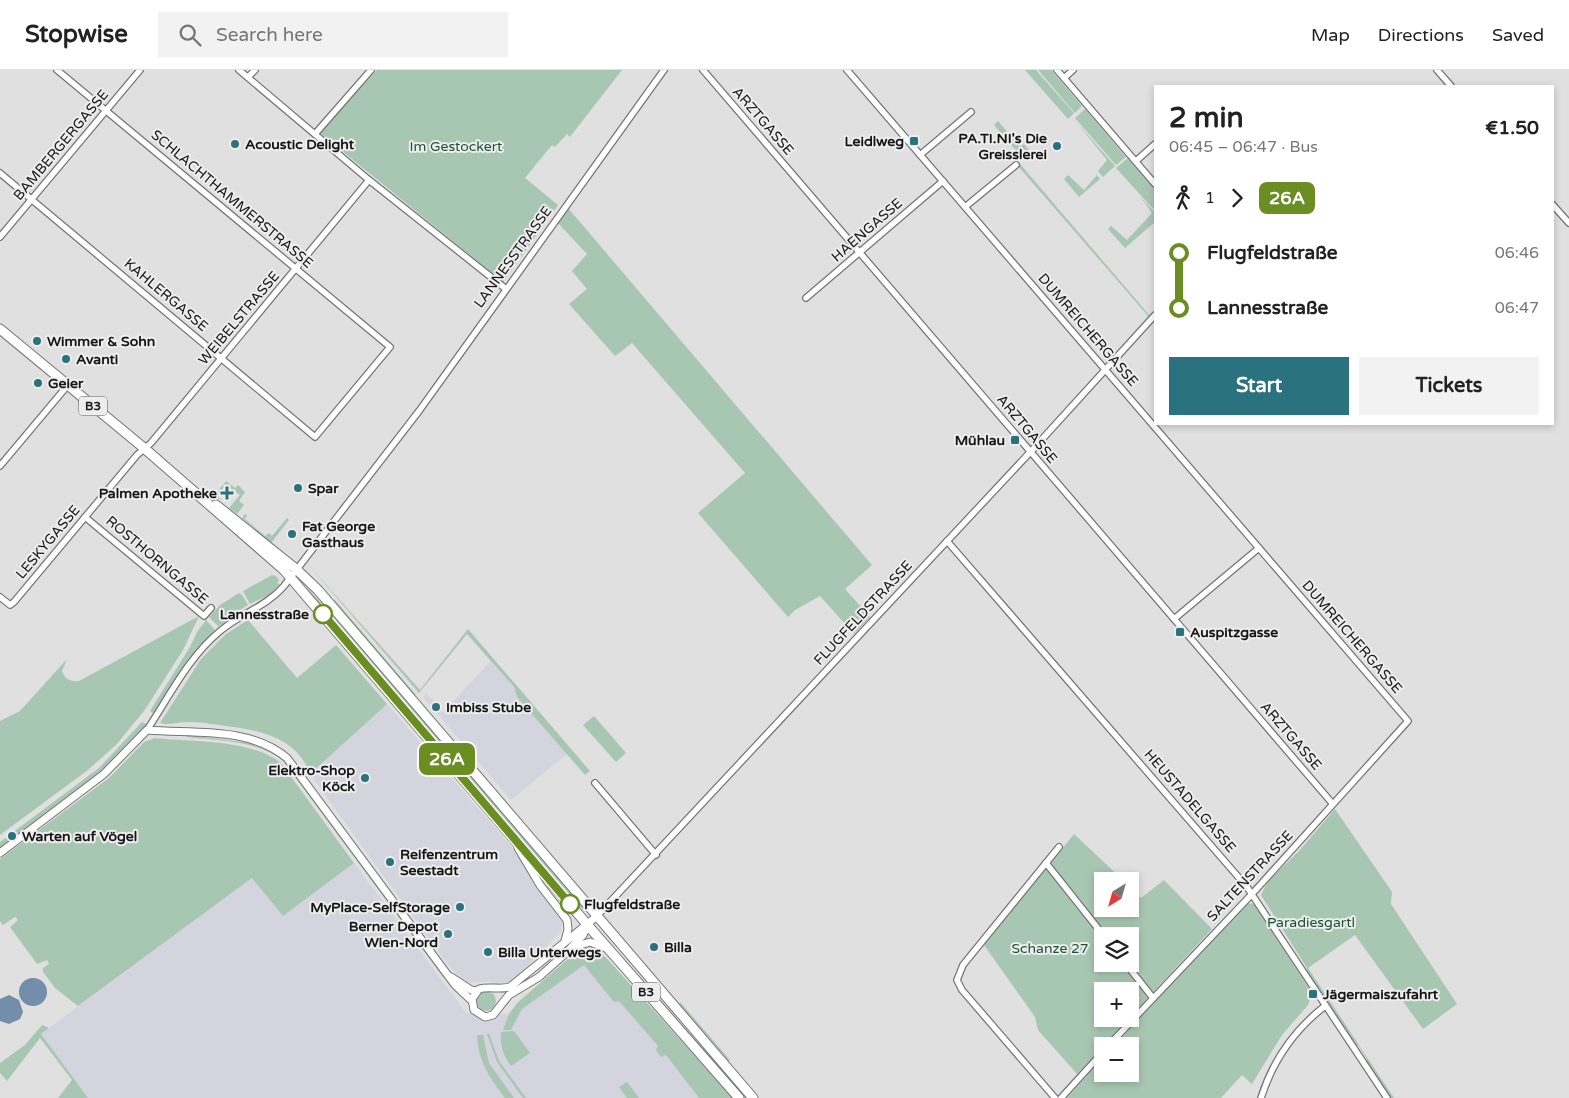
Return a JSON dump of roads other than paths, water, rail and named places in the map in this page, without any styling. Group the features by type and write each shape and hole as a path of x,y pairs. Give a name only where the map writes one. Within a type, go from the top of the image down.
{"main road":[{"name":"B3","path":"0,329 144,448 290,578 739,1098"},
{"name":"B3","path":"185,484 210,501 296,569 318,590 596,917 754,1098"}],"street":[{"name":"SCHLACHTHAMMERSTRASSE","path":"57,70 390,347 315,437"},
{"name":"BAMBERGERGASSE","path":"0,237 140,70"},
{"path":"240,70 369,180 506,289"},
{"path":"248,77 255,70"},
{"path":"315,134 371,70"},
{"name":"LANNESSTRASSE","path":"146,730 192,660 206,644 229,624 268,601 290,578 419,411 664,70"},
{"name":"ARZTGASSE","path":"703,70 1332,803"},
{"name":"DUMREICHERGASSE","path":"847,70 1408,721"},
{"path":"1057,70 1154,183"},
{"path":"1064,78 1072,70"},
{"path":"1437,70 1450,85"},
{"path":"920,155 971,112"},
{"path":"1136,161 1154,145"},
{"path":"965,207 1016,165"},
{"name":"KAHLERGASSE","path":"0,173 315,437"},
{"name":"WEIBELSTRASSE","path":"144,448 151,443 369,180"},
{"name":"HAENGASSE","path":"806,298 943,181"},
{"path":"1554,206 1569,223"},
{"name":"FLUGFELDSTRASSE","path":"588,925 656,855 1154,316"},
{"path":"0,466 68,385"},
{"name":"LESKYGASSE","path":"0,597 10,605 144,448"},
{"name":"ROSTHORNGASSE","path":"85,517 204,616 211,608"},
{"name":"HEUSTADELGASSE","path":"947,541 1252,894 1387,1098"},
{"path":"1174,619 1259,548"},
{"name":"SALTENSTRASSE","path":"1116,1037 1252,894 1332,803 1408,721"},
{"path":"0,853 104,774 146,730 190,731 244,738 275,748 287,758 450,977 454,985 472,1001 474,1010 484,1016 493,1015 508,995 538,977 566,953 583,935 588,925"},
{"path":"594,783 656,855"},
{"path":"502,823 540,885 567,920 568,930 565,941"},
{"path":"1055,1098 962,990 957,980 963,965 1059,846"},
{"path":"1046,863 1097,927"},
{"path":"450,977 471,990 477,991 483,988 498,990 516,984 565,941 581,928 588,925"},
{"path":"566,953 585,942 608,948"},
{"path":"1132,972 1153,998"},
{"path":"491,988 498,993 500,1005"},
{"path":"472,1001 477,991"},
{"path":"1261,1098 1278,1058 1300,1028 1325,1006"},
{"path":"1061,1098 1094,1062"}],"water":[{"path":"33,978 43,982 47,992 43,1002 33,1006 23,1002 19,992 23,982"},
{"path":"9,995 19,1000 23,1012 20,1019 9,1024 0,1021 0,999"}],"place":[{"name":"Leidlweg","path":"914,141"},
{"name":"Acoustic Delight","path":"235,144"},
{"name":"PA.TI.NI's Die Greisslerei","path":"1057,146"},
{"name":"Wimmer & Sohn","path":"37,341"},
{"name":"Avanti","path":"66,359"},
{"name":"Geier","path":"38,383"},
{"name":"Mühlau","path":"1015,440"},
{"name":"Spar","path":"298,488"},
{"name":"Palmen Apotheke","path":"227,493"},
{"name":"Fat George Gasthaus","path":"292,534"},
{"name":"Lannesstraße","path":"323,614"},
{"name":"Auspitzgasse","path":"1180,632"},
{"name":"Imbiss Stube","path":"436,707"},
{"name":"Elektro-Shop Köck","path":"365,778"},
{"name":"Warten auf Vögel","path":"12,836"},
{"name":"Reifenzentrum Seestadt","path":"390,862"},
{"name":"Flugfeldstraße","path":"570,904"},
{"name":"MyPlace-SelfStorage","path":"460,907"},
{"name":"Berner Depot Wien-Nord","path":"448,934"},
{"name":"Billa","path":"654,947"},
{"name":"Billa Unterwegs","path":"488,952"},
{"name":"Jägermaiszufahrt","path":"1313,994"}],"park label":[{"name":"Im Gestockert","path":"456,146"},
{"name":"Paradiesgartl","path":"1311,922"},
{"name":"Schanze 27","path":"1050,948"}]}
